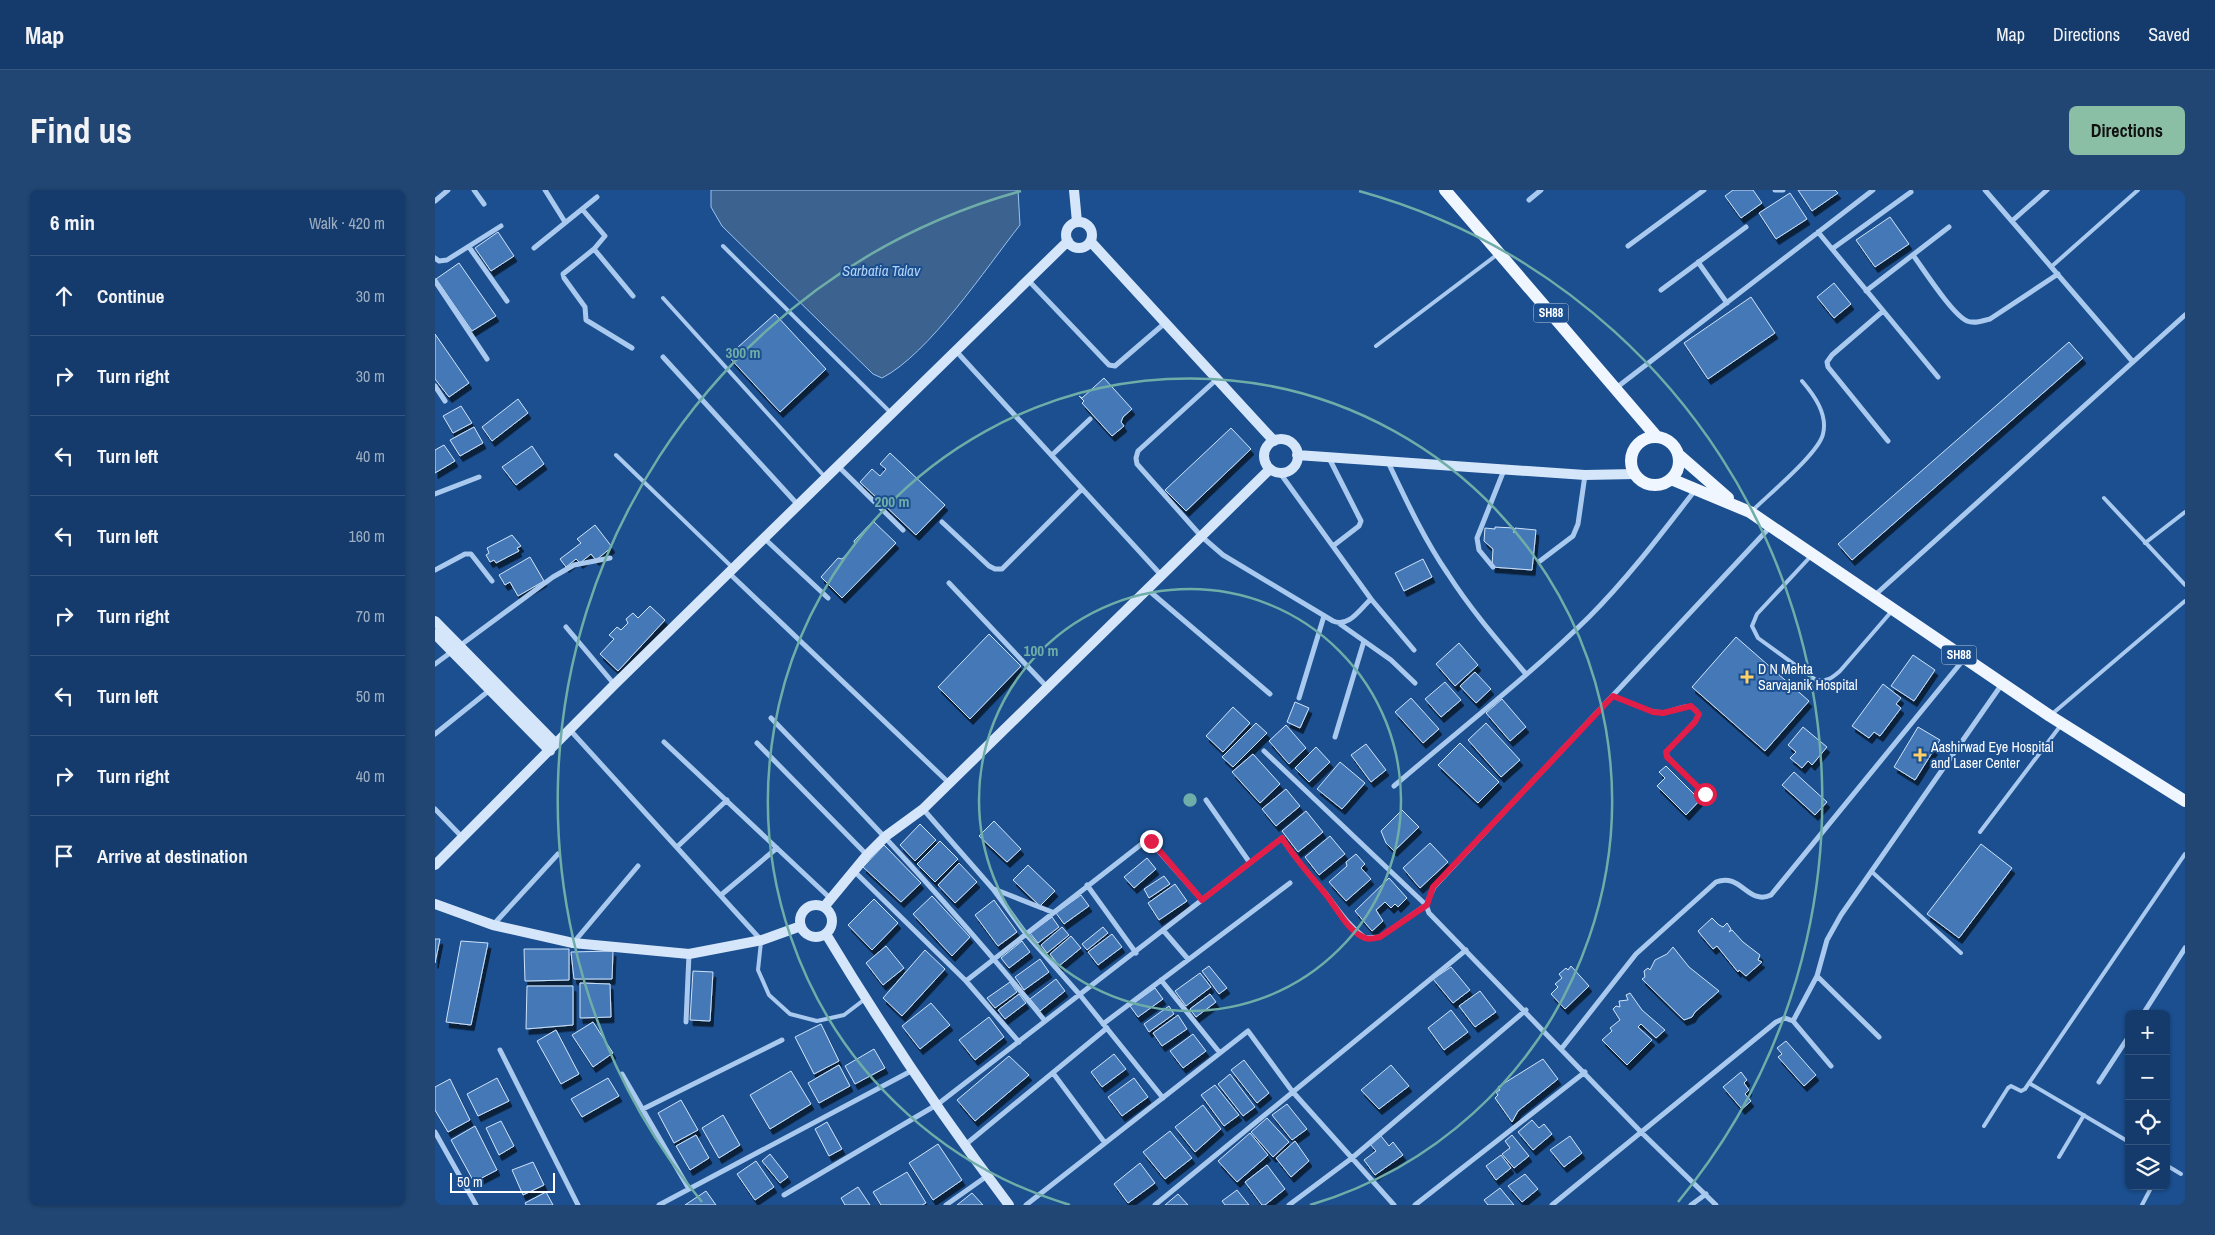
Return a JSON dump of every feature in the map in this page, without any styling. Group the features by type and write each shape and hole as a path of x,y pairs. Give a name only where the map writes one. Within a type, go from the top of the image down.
{"main road":[{"path":"1074,190 1077,222"},
{"name":"SH88","path":"1446,190 1656,436"},
{"path":"435,865 463,839 614,685 732,572 1067,241 1067,229 1077,222"},
{"path":"1077,222 1089,226 1092,234 1091,242 1274,440 1290,442 1294,446 1297,455 1294,466 1285,472 1275,471 1266,464 1264,453 1274,440"},
{"path":"1067,241 1073,246 1081,248 1091,242"},
{"path":"1656,436 1671,442 1680,456 1678,468 1671,479 1656,485 1648,484 1635,474 1631,459 1636,445 1642,440 1656,436"},
{"path":"1297,455 1585,475 1635,474"},
{"name":"SH88","path":"1680,456 1735,504"},
{"path":"827,903 833,920 832,925 826,934 817,938 811,937 801,926 800,917 805,909 827,903 855,872 867,855 886,836 923,809 1201,536 1275,471"},
{"name":"SH88","path":"1671,479 1735,504 1750,512 1811,556 2062,724 2185,801"},
{"path":"435,621 454,648"},
{"path":"435,634 454,648 553,747"},
{"path":"435,904 493,925 573,942 689,954 762,940 801,926"},
{"path":"826,934 865,998 913,1070 1009,1205"}],"street":[{"path":"435,201 448,190"},
{"path":"474,190 484,204"},
{"path":"545,190 565,222"},
{"path":"1529,200 1541,190"},
{"path":"1628,246 1704,190"},
{"path":"1775,190 1783,190"},
{"path":"1616,388 1873,190"},
{"path":"1985,190 2133,362"},
{"path":"2012,221 2047,190"},
{"path":"1832,249 1911,192"},
{"path":"534,248 597,197"},
{"path":"582,209 605,236 604,240 563,274 564,278 585,307 586,320 631,348"},
{"path":"435,258 439,261 447,260 501,226"},
{"path":"1661,290 1746,227"},
{"path":"1867,291 1949,227"},
{"path":"1818,232 1938,377"},
{"path":"469,247 507,301"},
{"path":"594,249 633,296"},
{"path":"1913,255 1958,315 1969,322 1980,322 1990,319 2058,274"},
{"path":"1698,262 1727,302"},
{"path":"1028,280 1109,365 1115,366 1166,323"},
{"path":"435,282 487,359"},
{"path":"1883,311 1832,355 1827,362 1828,367 1888,441"},
{"path":"1873,597 2185,315"},
{"path":"956,351 1161,575"},
{"path":"663,357 799,506"},
{"path":"1217,378 1138,451 1137,464 1201,536 1232,561 1340,624 1391,660 1415,683"},
{"path":"435,386 445,401"},
{"path":"1052,455 1090,419"},
{"path":"1328,457 1361,521 1359,526 1333,546"},
{"path":"1388,462 1415,518 1447,573 1484,625 1526,674"},
{"path":"839,467 903,530"},
{"path":"1493,567 1479,550 1477,538 1504,470"},
{"path":"1275,471 1371,599 1414,650"},
{"path":"1540,561 1573,536 1578,524 1585,475"},
{"path":"435,494 479,477"},
{"path":"942,522 989,566 995,569 1002,569 1082,489"},
{"path":"1394,786 1526,674 1589,617 1645,554 1696,489"},
{"path":"1716,1205 1641,1132 1526,1010 1429,913 1427,905 1433,887 1771,526"},
{"path":"765,539 828,598"},
{"path":"435,570 465,554 471,554 493,581"},
{"path":"435,664 454,648 553,577 574,565 610,558"},
{"path":"732,572 949,783"},
{"path":"949,583 1047,687"},
{"path":"1147,589 1270,694"},
{"path":"1340,624 1346,623 1371,599"},
{"path":"1299,698 1324,616"},
{"path":"566,627 614,685"},
{"path":"1335,738 1364,641"},
{"path":"1561,1048 1636,954 1716,882 1724,879 1732,880 1755,896 1764,898 1771,895 1965,659"},
{"path":"1793,1021 1817,976 1827,940 1841,915 2002,684"},
{"path":"435,734 493,687"},
{"path":"771,718 886,836 995,958 1045,1021"},
{"path":"571,730 762,940"},
{"path":"664,742 777,848 827,903"},
{"path":"757,743 867,855"},
{"path":"1264,751 1427,905"},
{"path":"677,847 727,800"},
{"path":"1206,800 1250,863"},
{"path":"435,809 463,839"},
{"path":"923,809 993,888 1026,934 1080,995 1163,1098"},
{"path":"784,1195 938,1104 1282,838 1298,863 1325,894 1343,920 1365,938 1380,937 1427,905"},
{"path":"966,981 1148,839 1202,900"},
{"path":"721,895 777,848"},
{"path":"493,925 558,854"},
{"path":"573,942 638,866"},
{"path":"855,872 966,981 1019,1042"},
{"path":"965,1145 1053,1073 1105,1026 1161,980 1290,883"},
{"path":"1087,885 1135,953"},
{"path":"993,888 1053,912"},
{"path":"1163,930 1188,959"},
{"path":"2146,1010 2185,948"},
{"path":"1155,1205 1466,950"},
{"path":"686,1022 689,954"},
{"path":"1817,976 1879,1036"},
{"path":"1161,980 1220,1053"},
{"path":"1289,1205 1352,1158 1526,1010"},
{"path":"1552,1205 1776,1022 1785,1018 1793,1021 1831,1066"},
{"path":"1025,1205 1248,1031 1293,1091 1393,1205"},
{"path":"643,1109 782,1040"},
{"path":"2099,1082 2125,1042"},
{"path":"500,1050 578,1205"},
{"path":"659,1205 913,1070"},
{"path":"1415,1205 1585,1072"},
{"path":"1053,1073 1105,1143"},
{"path":"622,1074 689,1189"},
{"path":"435,1132 476,1205"},
{"path":"946,1205 987,1176"},
{"path":"1691,1205 1706,1194"}],"lane":[{"path":"2051,267 2138,190"},
{"path":"723,246 892,414"},
{"path":"1376,346 1499,253"},
{"path":"663,298 826,479"},
{"path":"1750,512 1817,447 1823,434 1824,419 1815,397 1803,381"},
{"path":"616,456 732,572"},
{"path":"2103,498 2185,585"},
{"path":"2145,542 2185,512"},
{"path":"1811,556 1757,614 1752,626 1758,638 1816,680 1823,681 1832,678 1840,671 1892,610"},
{"path":"2050,716 2185,602"},
{"path":"1613,696 1653,712 1663,713 1691,706 1697,710 1699,714 1695,722 1666,752 1667,757 1705,794"},
{"path":"1980,832 2062,724"},
{"path":"1984,1126 2008,1088 2011,1086 2021,1091 2029,1082 2185,854"},
{"path":"1871,871 1961,953"},
{"path":"762,940 758,970 769,995 790,1014 817,1021 844,1015 865,998"},
{"path":"2029,1082 2125,1140"},
{"path":"2059,1157 2084,1115"},
{"path":"2170,1167 2181,1174"},
{"path":"2142,1205 2150,1190"}],"water":[{"name":"Sarbatia Talav","path":"711,190 1018,190 1020,225 956,309 919,350 882,378 873,374 722,226 711,207"}],"building":[{"path":"1733,190 1753,190 1762,203 1741,218 1725,196"},
{"path":"1798,190 1835,190 1838,193 1812,211"},
{"path":"1790,193 1807,219 1776,239 1759,213"},
{"path":"1890,217 1909,244 1875,267 1856,240"},
{"path":"498,232 514,256 491,271 475,248"},
{"path":"459,263 496,316 472,331 436,279"},
{"path":"1834,283 1851,304 1834,318 1817,297"},
{"path":"1751,297 1775,333 1708,379 1684,343"},
{"path":"775,314 826,369 780,412 728,356"},
{"path":"435,334 469,383 449,397 435,379"},
{"path":"2069,342 2083,358 1852,560 1838,544"},
{"path":"1104,378 1132,409 1123,417 1121,422 1124,426 1112,436 1082,403 1084,401 1079,396 1082,398"},
{"path":"518,399 528,413 492,441 482,427"},
{"path":"461,406 472,423 453,433 443,416"},
{"path":"474,427 483,443 460,456 450,440"},
{"path":"1231,428 1251,449 1186,511 1165,490"},
{"path":"444,445 455,461 435,473 435,450"},
{"path":"532,446 544,464 516,485 502,467"},
{"path":"890,453 945,505 916,535 860,482 872,469 880,476 886,469 880,464"},
{"path":"873,521 896,543 842,598 821,577 838,558 842,559 855,545 854,541"},
{"path":"595,525 612,547 596,560 591,554 580,563 576,559 566,567 560,559 581,543 577,539"},
{"path":"1495,527 1514,528 1514,533 1515,528 1536,530 1532,570 1492,567 1493,549 1484,541 1485,528 1495,529"},
{"path":"512,535 521,546 517,548 519,551 496,563 494,560 490,562 486,555 489,553 487,548"},
{"path":"530,557 544,581 518,596 510,582 505,585 499,575"},
{"path":"1423,559 1432,577 1404,591 1395,573"},
{"path":"650,606 665,620 618,671 600,654 614,639 609,635 617,627 621,630 628,623 626,619 633,613 638,618"},
{"path":"989,634 1021,666 970,719 938,687"},
{"path":"1736,637 1809,701 1765,751 1692,687"},
{"path":"1459,643 1478,665 1455,686 1436,664"},
{"path":"1913,655 1935,670 1914,701 1891,686"},
{"path":"1475,672 1491,689 1476,703 1460,686"},
{"path":"1445,682 1461,700 1441,717 1425,699"},
{"path":"1883,684 1901,698 1896,704 1901,708 1880,736 1874,732 1869,738 1852,726"},
{"path":"1411,698 1439,729 1423,743 1395,712"},
{"path":"1502,699 1526,727 1510,741 1486,713"},
{"path":"1295,702 1309,708 1300,728 1287,722"},
{"path":"1233,707 1250,723 1223,752 1206,736"},
{"path":"1256,723 1267,733 1233,767 1222,757"},
{"path":"1486,723 1520,760 1501,777 1468,740"},
{"path":"1286,725 1306,748 1289,764 1269,741"},
{"path":"1803,727 1827,747 1812,765 1808,761 1802,768 1790,758 1796,752 1788,745"},
{"path":"1918,727 1940,740 1915,780 1894,767"},
{"path":"1460,743 1499,782 1478,803 1438,765"},
{"path":"1366,744 1386,770 1371,782 1351,755"},
{"path":"1316,747 1330,762 1309,782 1295,768"},
{"path":"1253,754 1280,784 1260,803 1232,772"},
{"path":"1340,762 1365,783 1342,809 1317,789"},
{"path":"1666,766 1700,800 1686,815 1657,786 1665,778 1659,772"},
{"path":"1794,772 1827,802 1815,815 1782,785"},
{"path":"1286,789 1300,806 1276,826 1262,809"},
{"path":"1402,810 1419,827 1394,851 1386,843 1381,831"},
{"path":"1306,811 1323,832 1298,852 1282,831"},
{"path":"994,821 1021,849 1007,862 979,836"},
{"path":"920,824 936,840 915,861 900,845"},
{"path":"1330,836 1345,854 1319,875 1305,857"},
{"path":"940,841 958,859 935,882 917,864"},
{"path":"1430,843 1448,862 1420,888 1403,868"},
{"path":"1981,844 2012,868 1959,938 1927,914"},
{"path":"884,845 921,883 901,902 863,867"},
{"path":"1356,854 1365,864 1361,868 1371,879 1346,901 1329,882 1347,866 1346,862"},
{"path":"1147,858 1156,869 1134,888 1124,877"},
{"path":"959,863 977,882 955,903 938,885"},
{"path":"1028,865 1055,891 1040,906 1013,880"},
{"path":"1164,876 1170,884 1149,898 1144,889"},
{"path":"1389,878 1407,898 1398,907 1395,904 1391,908 1385,902 1376,910 1383,921 1372,931 1355,911"},
{"path":"1175,884 1187,901 1159,920 1148,903"},
{"path":"1081,895 1089,906 1064,924 1056,913"},
{"path":"932,896 970,937 952,956 913,914"},
{"path":"874,899 898,923 872,950 848,925"},
{"path":"994,900 1017,932 998,946 975,915"},
{"path":"1052,917 1059,927 1038,943 1030,933"},
{"path":"1712,918 1723,927 1727,923 1731,929 1729,932 1732,930 1743,942 1760,955 1758,960 1762,962 1746,976 1739,970 1738,972 1717,946 1713,949 1698,931"},
{"path":"1062,927 1069,935 1047,953 1041,945"},
{"path":"1103,927 1108,933 1087,950 1082,944"},
{"path":"1112,934 1122,947 1098,965 1088,952"},
{"path":"1071,936 1081,948 1059,966 1050,954"},
{"path":"435,939 440,939 435,963"},
{"path":"461,941 488,943 471,1025 446,1022"},
{"path":"1022,941 1030,952 1009,968 1001,958"},
{"path":"886,946 904,968 883,985 866,963"},
{"path":"1673,947 1689,967 1719,991 1695,1012 1692,1017 1684,1020 1642,979 1645,977 1644,971 1648,968 1650,970 1655,960 1667,954"},
{"path":"524,949 569,949 569,980 525,981"},
{"path":"925,950 945,969 902,1016 883,998"},
{"path":"613,951 612,979 574,979 571,952"},
{"path":"1040,959 1049,972 1024,990 1015,977"},
{"path":"1209,966 1227,988 1219,994 1202,971"},
{"path":"1571,966 1589,986 1565,1009 1551,994 1558,987 1555,984 1562,978 1559,974 1566,968 1568,970"},
{"path":"1451,967 1470,990 1453,1003 1433,979"},
{"path":"693,971 713,972 710,1021 690,1020"},
{"path":"1200,973 1211,987 1186,1006 1175,991"},
{"path":"1056,979 1065,991 1040,1011 1030,999"},
{"path":"1010,982 1017,992 995,1008 987,998"},
{"path":"580,983 610,984 611,1017 580,1018"},
{"path":"527,986 573,986 573,1025 526,1029"},
{"path":"1155,988 1163,999 1138,1017 1130,1006"},
{"path":"1480,991 1496,1012 1475,1027 1459,1006"},
{"path":"1630,993 1642,1010 1665,1030 1656,1038 1641,1024 1638,1027 1652,1040 1627,1065 1602,1040 1612,1031 1610,1028 1620,1020 1613,1009 1616,1006 1620,1007 1619,1001 1628,1000 1626,995"},
{"path":"1019,994 1026,1003 1005,1019 998,1010"},
{"path":"1210,994 1216,1002 1196,1017 1190,1009"},
{"path":"931,1003 950,1025 920,1049 902,1026"},
{"path":"1169,1006 1174,1014 1149,1032 1144,1024"},
{"path":"1451,1010 1468,1032 1444,1050 1428,1028"},
{"path":"1178,1015 1187,1029 1162,1046 1153,1033"},
{"path":"989,1017 1004,1037 975,1060 959,1040"},
{"path":"593,1022 613,1053 593,1067 572,1035"},
{"path":"821,1024 839,1061 814,1074 795,1037"},
{"path":"556,1030 579,1074 561,1084 537,1041"},
{"path":"1193,1034 1206,1051 1183,1068 1170,1051"},
{"path":"1786,1041 1816,1075 1804,1086 1778,1057 1782,1054 1777,1048"},
{"path":"874,1049 885,1068 855,1084 845,1066"},
{"path":"1114,1054 1126,1069 1102,1087 1091,1072"},
{"path":"1009,1056 1029,1075 975,1121 957,1100"},
{"path":"1543,1059 1558,1079 1518,1111 1512,1122 1495,1098 1498,1095 1496,1092 1500,1090 1498,1087"},
{"path":"1244,1060 1269,1093 1257,1103 1231,1070"},
{"path":"839,1065 850,1086 819,1103 808,1083"},
{"path":"1391,1065 1409,1086 1379,1109 1361,1090"},
{"path":"791,1071 811,1104 770,1129 750,1095"},
{"path":"1741,1072 1747,1080 1744,1083 1749,1090 1745,1094 1751,1101 1742,1109 1723,1087"},
{"path":"1230,1074 1255,1107 1243,1116 1218,1084"},
{"path":"497,1078 509,1101 478,1116 467,1094"},
{"path":"608,1078 619,1096 582,1117 571,1099"},
{"path":"1134,1078 1148,1097 1122,1116 1108,1097"},
{"path":"450,1079 470,1120 448,1132 435,1110 435,1087"},
{"path":"1215,1085 1239,1115 1224,1126 1201,1095"},
{"path":"681,1100 698,1130 674,1143 658,1113"},
{"path":"1287,1104 1307,1129 1292,1140 1272,1115"},
{"path":"1203,1105 1221,1129 1195,1152 1175,1127"},
{"path":"723,1115 740,1145 719,1158 702,1128"},
{"path":"1267,1118 1289,1142 1273,1157 1251,1132"},
{"path":"1532,1120 1539,1128 1544,1124 1552,1134 1533,1150 1518,1132"},
{"path":"501,1121 514,1146 499,1155 486,1128"},
{"path":"827,1122 842,1149 829,1156 815,1129"},
{"path":"475,1126 497,1170 474,1182 451,1140"},
{"path":"1170,1131 1192,1158 1165,1179 1143,1152"},
{"path":"1250,1133 1268,1155 1237,1182 1218,1161"},
{"path":"696,1135 709,1158 690,1170 676,1146"},
{"path":"1512,1135 1529,1156 1514,1168 1502,1154 1510,1148 1505,1141"},
{"path":"1381,1136 1389,1146 1393,1142 1403,1155 1375,1175 1364,1160 1376,1151 1370,1144"},
{"path":"1570,1136 1582,1153 1564,1167 1550,1150"},
{"path":"1295,1141 1309,1161 1291,1177 1276,1158"},
{"path":"938,1144 962,1180 933,1200 909,1163"},
{"path":"770,1154 788,1177 780,1183 762,1161"},
{"path":"1501,1155 1511,1168 1496,1180 1486,1166"},
{"path":"756,1161 774,1187 755,1200 737,1174"},
{"path":"533,1162 544,1185 523,1195 512,1170"},
{"path":"1140,1163 1155,1183 1128,1203 1114,1184"},
{"path":"1267,1165 1285,1189 1265,1205 1262,1205 1245,1182"},
{"path":"907,1172 926,1203 922,1205 881,1205 873,1192"},
{"path":"1525,1174 1538,1189 1522,1202 1508,1186"},
{"path":"858,1187 870,1205 845,1205 841,1198"},
{"path":"1500,1188 1514,1205 1488,1205 1484,1200"},
{"path":"1237,1190 1249,1205 1225,1205 1222,1201"},
{"path":"706,1191 716,1205 685,1205"},
{"path":"546,1192 553,1205 526,1205 525,1203"},
{"path":"972,1193 983,1205 957,1205"},
{"path":"1178,1194 1188,1205 1165,1205"}],"place":[{"name":"D N Mehta Sarvajanik Hospital","path":"1747,677"},
{"name":"Aashirwad Eye Hospital and Laser Center","path":"1920,755"}],"route":[{"path":"1151,841 1202,900 1282,838 1298,863 1337,909 1343,920 1365,938 1371,939 1380,937 1427,905 1433,887 1613,696 1653,712 1663,713 1691,706 1697,710 1699,714 1695,722 1666,752 1667,757 1705,794"}]}
